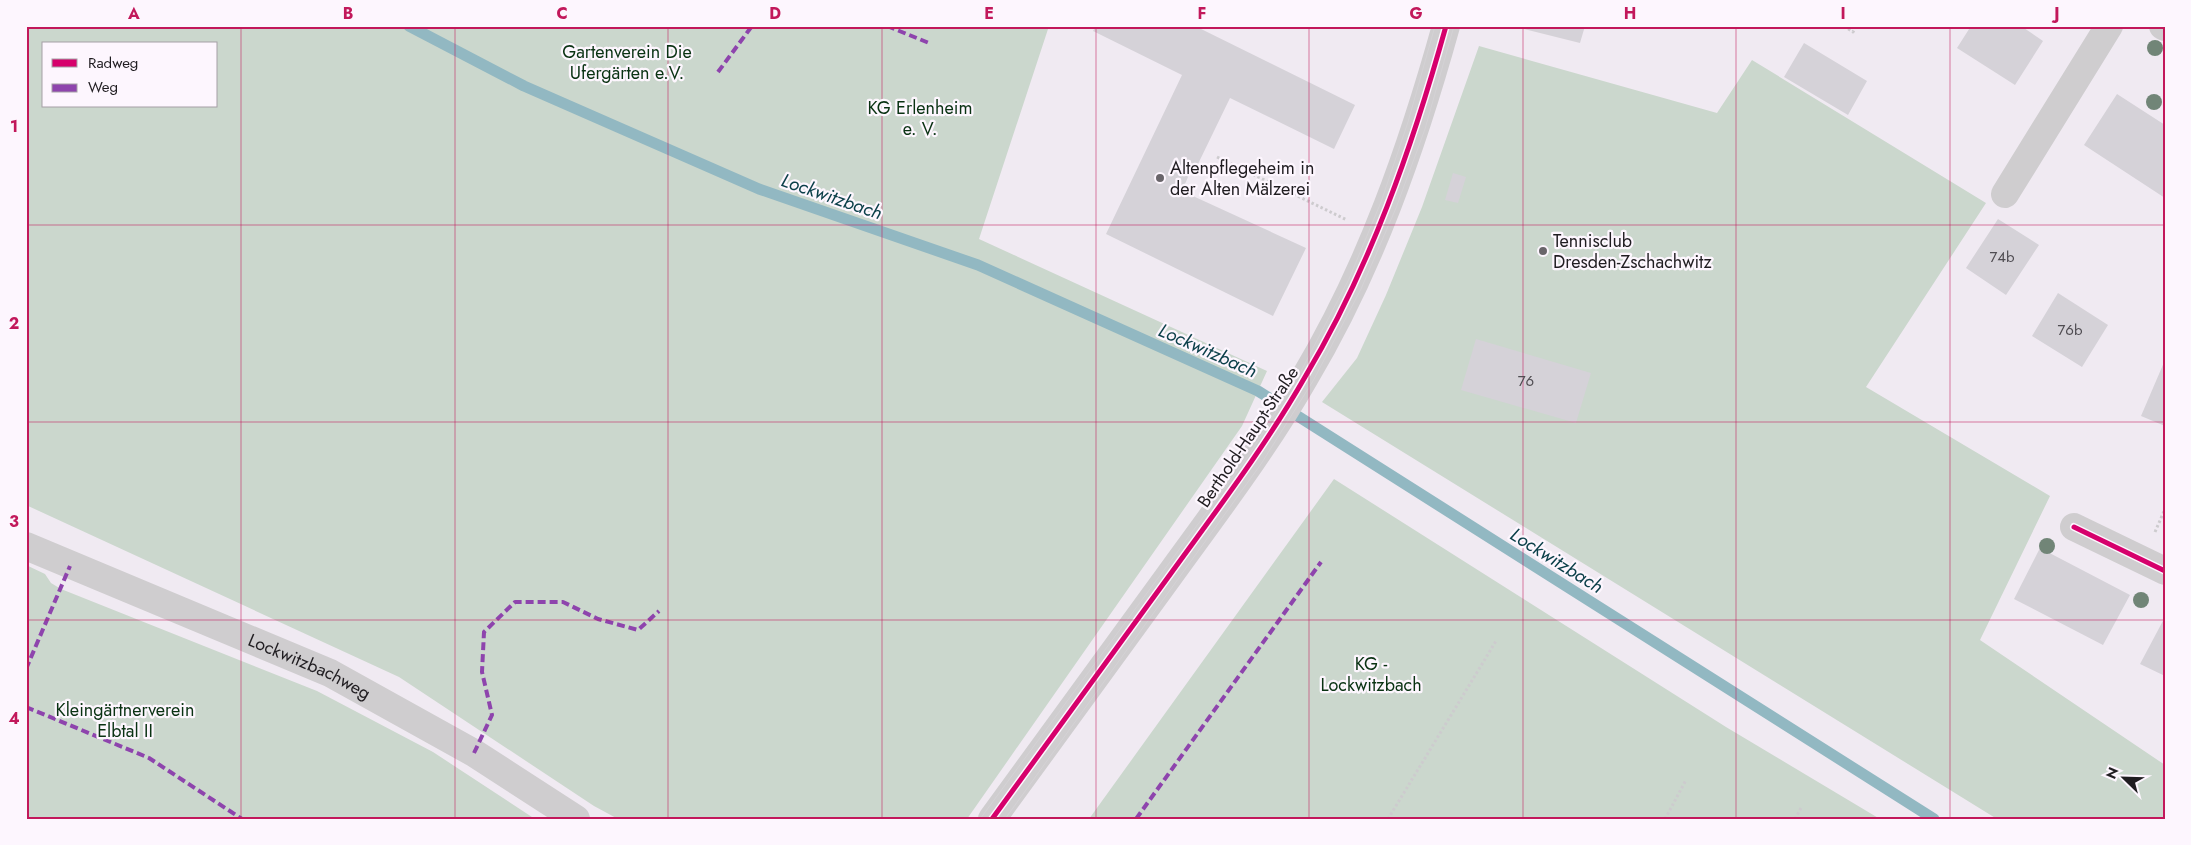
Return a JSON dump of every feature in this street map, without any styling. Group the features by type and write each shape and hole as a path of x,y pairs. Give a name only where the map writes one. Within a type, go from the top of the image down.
{"street":[{"name":"Berthold-Haupt-Straße","path":"992,819 1254,459 1306,376 1355,282 1375,234 1417,125 1446,26"},
{"path":"2006,194 2109,26"},
{"path":"2074,527 2165,571"},
{"name":"Lockwitzbachweg","path":"26,546 330,673 474,753 576,819"}],"path":[{"path":"1844,26 1852,32 1856,26"},
{"path":"1217,157 1375,234"},
{"path":"1388,819 1496,641"},
{"path":"1666,819 1686,780"},
{"path":"1795,819 1802,806"}],"green space":[{"path":"26,26 1049,26 979,239 1267,371 1242,426 967,819 618,819 594,806 399,677 26,505"},
{"path":"1479,46 1717,113 1752,60 1986,203 1866,387 2050,496 1980,640 2165,765 2165,819 1997,819 1322,402 1357,358 1386,295 1422,207"},
{"name":"KG - Lockwitzbach","path":"1334,479 1726,727 1880,819 1089,819"},
{"name":"Kleingärtnerverein Elbtal II","path":"26,565 45,574 51,583 61,589 317,691 433,752 535,819 26,819"}],"building":[{"name":"Altenpflegeheim in der Alten Mälzerei","path":"1096,26 1195,26 1355,105 1334,149 1230,98 1198,164 1194,163 1182,191 1306,248 1273,316 1106,234 1182,75 1093,31"},
{"path":"1512,26 1585,26 1580,43"},
{"path":"1971,26 2021,26 2043,41 2015,85 1957,48"},
{"path":"1804,43 1867,81 1848,115 1784,77"},
{"path":"2117,94 2165,125 2165,198 2084,145"},
{"path":"1453,173 1466,177 1458,203 1445,200"},
{"path":"1998,219 2039,245 2006,295 1966,268"},
{"path":"2058,293 2108,325 2082,367 2032,336"},
{"path":"1476,339 1591,373 1576,423 1461,390"},
{"path":"2165,360 2165,426 2141,416"},
{"path":"2040,548 2130,595 2103,645 2014,599"},
{"path":"2165,617 2165,676 2140,664"}],"waterway":[{"name":"Lockwitzbach","path":"409,26 524,86 759,189 978,265 1258,391 1934,819"}],"tram line":[{"path":"980,819 1249,455 1300,373 1349,279 1381,202 1408,122 1435,26"},
{"path":"1005,819 1261,464 1313,381 1361,289 1396,208 1425,129 1454,26"}],"marked path":[{"path":"718,72 752,26"},
{"path":"887,26 929,43"},
{"path":"1136,819 1321,562"},
{"path":"26,669 70,566"},
{"path":"474,753 492,715 482,672 484,632 515,602 563,602 598,619 638,630 659,611"},
{"path":"26,707 149,758 242,819"}],"cycle path":[{"path":"992,819 1240,478 1305,377 1350,293 1387,206 1419,117 1446,26"},
{"path":"2074,527 2165,571"}],"place":[{"name":"Altenpflegeheim in der Alten Mälzerei","path":"1160,178"},
{"name":"Tennisclub Dresden-Zschachwitz","path":"1543,251"}],"park label":[{"name":"Gartenverein Die Ufergärten e.V.","path":"627,62"},
{"name":"KG Erlenheim e. V.","path":"920,118"}]}
